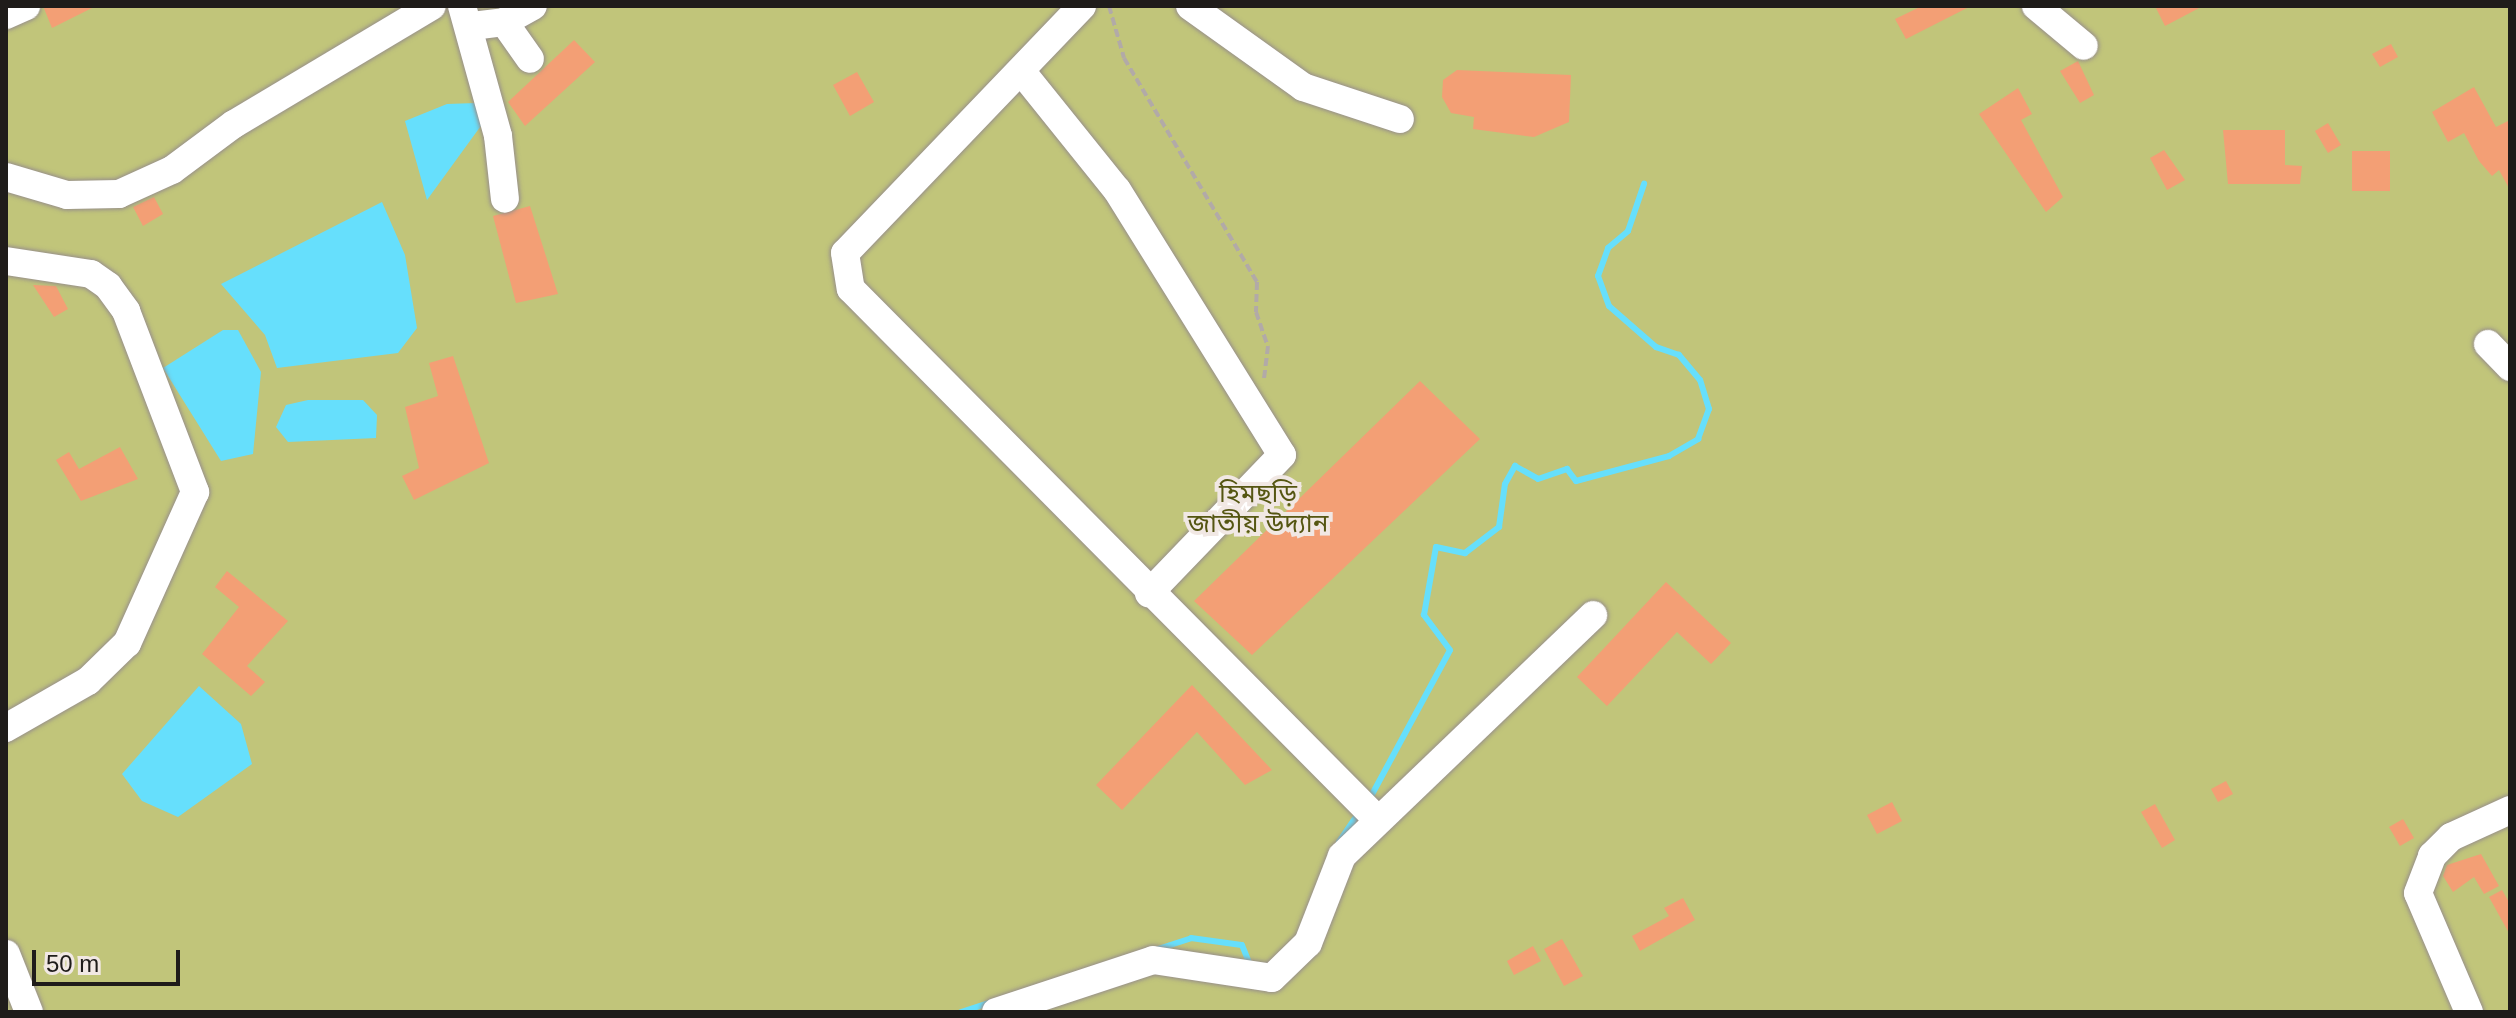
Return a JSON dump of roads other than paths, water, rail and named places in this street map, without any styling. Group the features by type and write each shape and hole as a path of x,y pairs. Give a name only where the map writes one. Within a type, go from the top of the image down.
{"street":[{"path":"6,15 26,6"},
{"path":"6,177 67,195 119,194 172,170 234,124 432,6"},
{"path":"505,199 467,16 504,22 533,6"},
{"path":"1082,6 1022,72 845,253 851,289 1149,593 1376,818"},
{"path":"1190,6 1303,87 1400,119"},
{"path":"2036,6 2084,46"},
{"path":"504,22 530,59"},
{"path":"1022,72 1117,190 1282,455 1149,593"},
{"path":"6,261 91,274 108,286 126,311 195,492 127,643 88,681 6,728"},
{"path":"2488,344 2510,367"},
{"path":"996,1012 1153,960 1272,978 1308,943 1342,856 1376,818 1393,810 1593,615"},
{"path":"2469,1012 2418,893 2432,856 2451,837 2510,810"},
{"path":"6,954 29,1012"}],"water":[{"path":"476,103 483,123 427,200 405,121 447,104"},
{"path":"382,202 405,255 417,328 398,353 277,368 265,335 221,284"},
{"path":"223,330 238,330 261,372 253,454 221,461 163,368"},
{"path":"308,400 363,400 377,415 376,438 288,442 276,427 286,405"},
{"path":"199,686 241,724 252,764 178,817 142,801 122,774"}],"waterway":[{"path":"1369,800 1450,650 1424,615 1436,547 1465,553 1499,527 1505,484 1515,466 1538,479 1567,469 1576,481 1669,456 1698,439 1709,409 1700,380 1679,355 1656,347 1609,306 1598,276 1608,248 1628,231 1644,184"},
{"path":"1339,842 1359,812"},
{"path":"1155,950 1191,938 1242,945 1251,967"},
{"path":"961,1012 992,1002"}],"park label":[{"name":"হিমছড়ি জাতীয় উদ্যান","path":"1258,509"}]}
